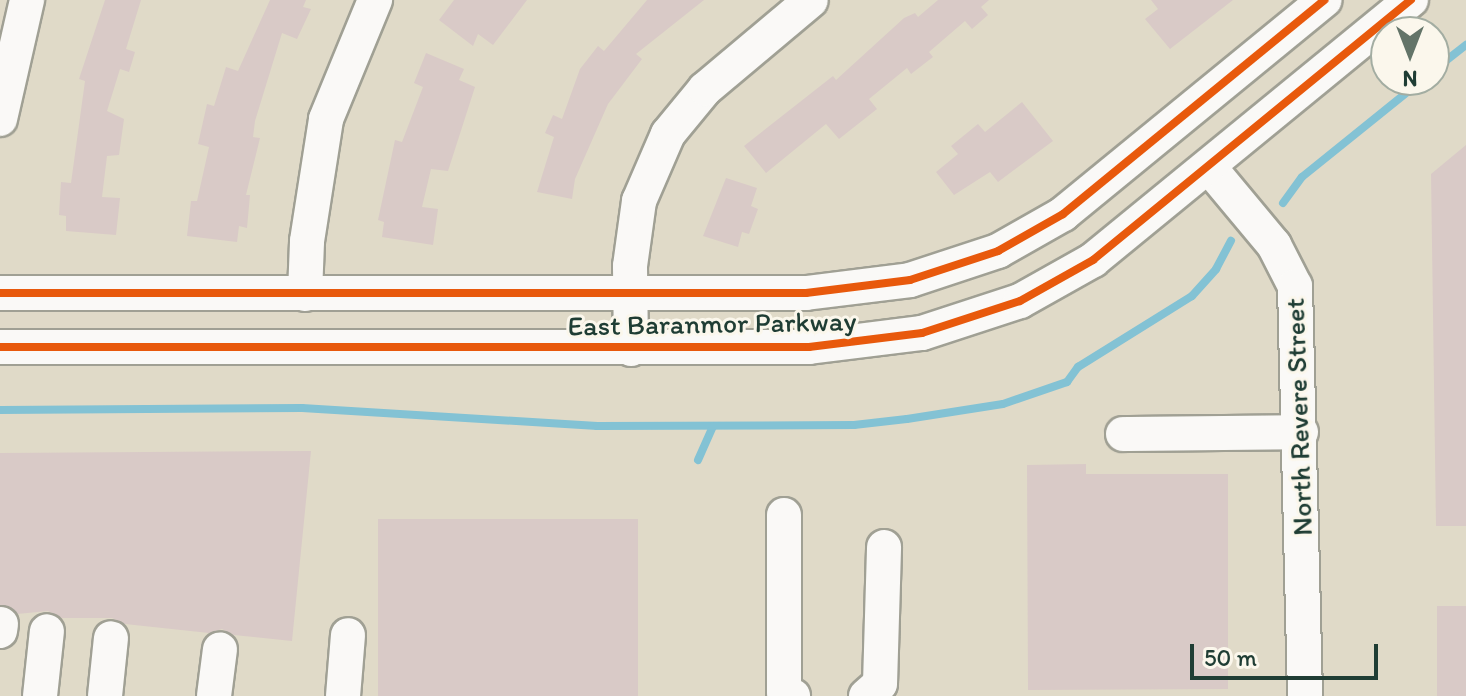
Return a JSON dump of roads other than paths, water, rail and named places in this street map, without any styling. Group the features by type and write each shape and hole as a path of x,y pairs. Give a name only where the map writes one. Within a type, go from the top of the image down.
{"street":[{"path":"0,119 27,0"},
{"path":"305,294 307,241 326,119 375,0"},
{"path":"631,349 630,294 639,201 668,134 705,89 811,0"},
{"name":"East Baranmor Parkway","path":"0,293 630,294 863,288 937,273 998,251 1088,197 1324,0"},
{"name":"East Baranmor Parkway","path":"0,347 809,347 922,333 968,321 1074,272 1209,167 1411,0"},
{"name":"North Revere Street","path":"1209,167 1274,245 1295,286 1301,432 1305,696"},
{"path":"1123,434 1301,432"},
{"path":"783,695 784,515"},
{"path":"866,696 880,684 884,547"},
{"path":"0,631 1,624"},
{"path":"40,696 47,631"},
{"path":"343,696 348,635"},
{"path":"105,696 111,638"},
{"path":"214,696 220,649"}],"waterway":[{"path":"1450,58 1466,45"},
{"path":"1283,203 1302,177 1402,96"},
{"path":"0,410 302,408 597,426 854,425 907,419 1003,404 1067,382 1078,367 1192,296 1216,269 1231,241"},
{"path":"698,460 713,426"}]}
